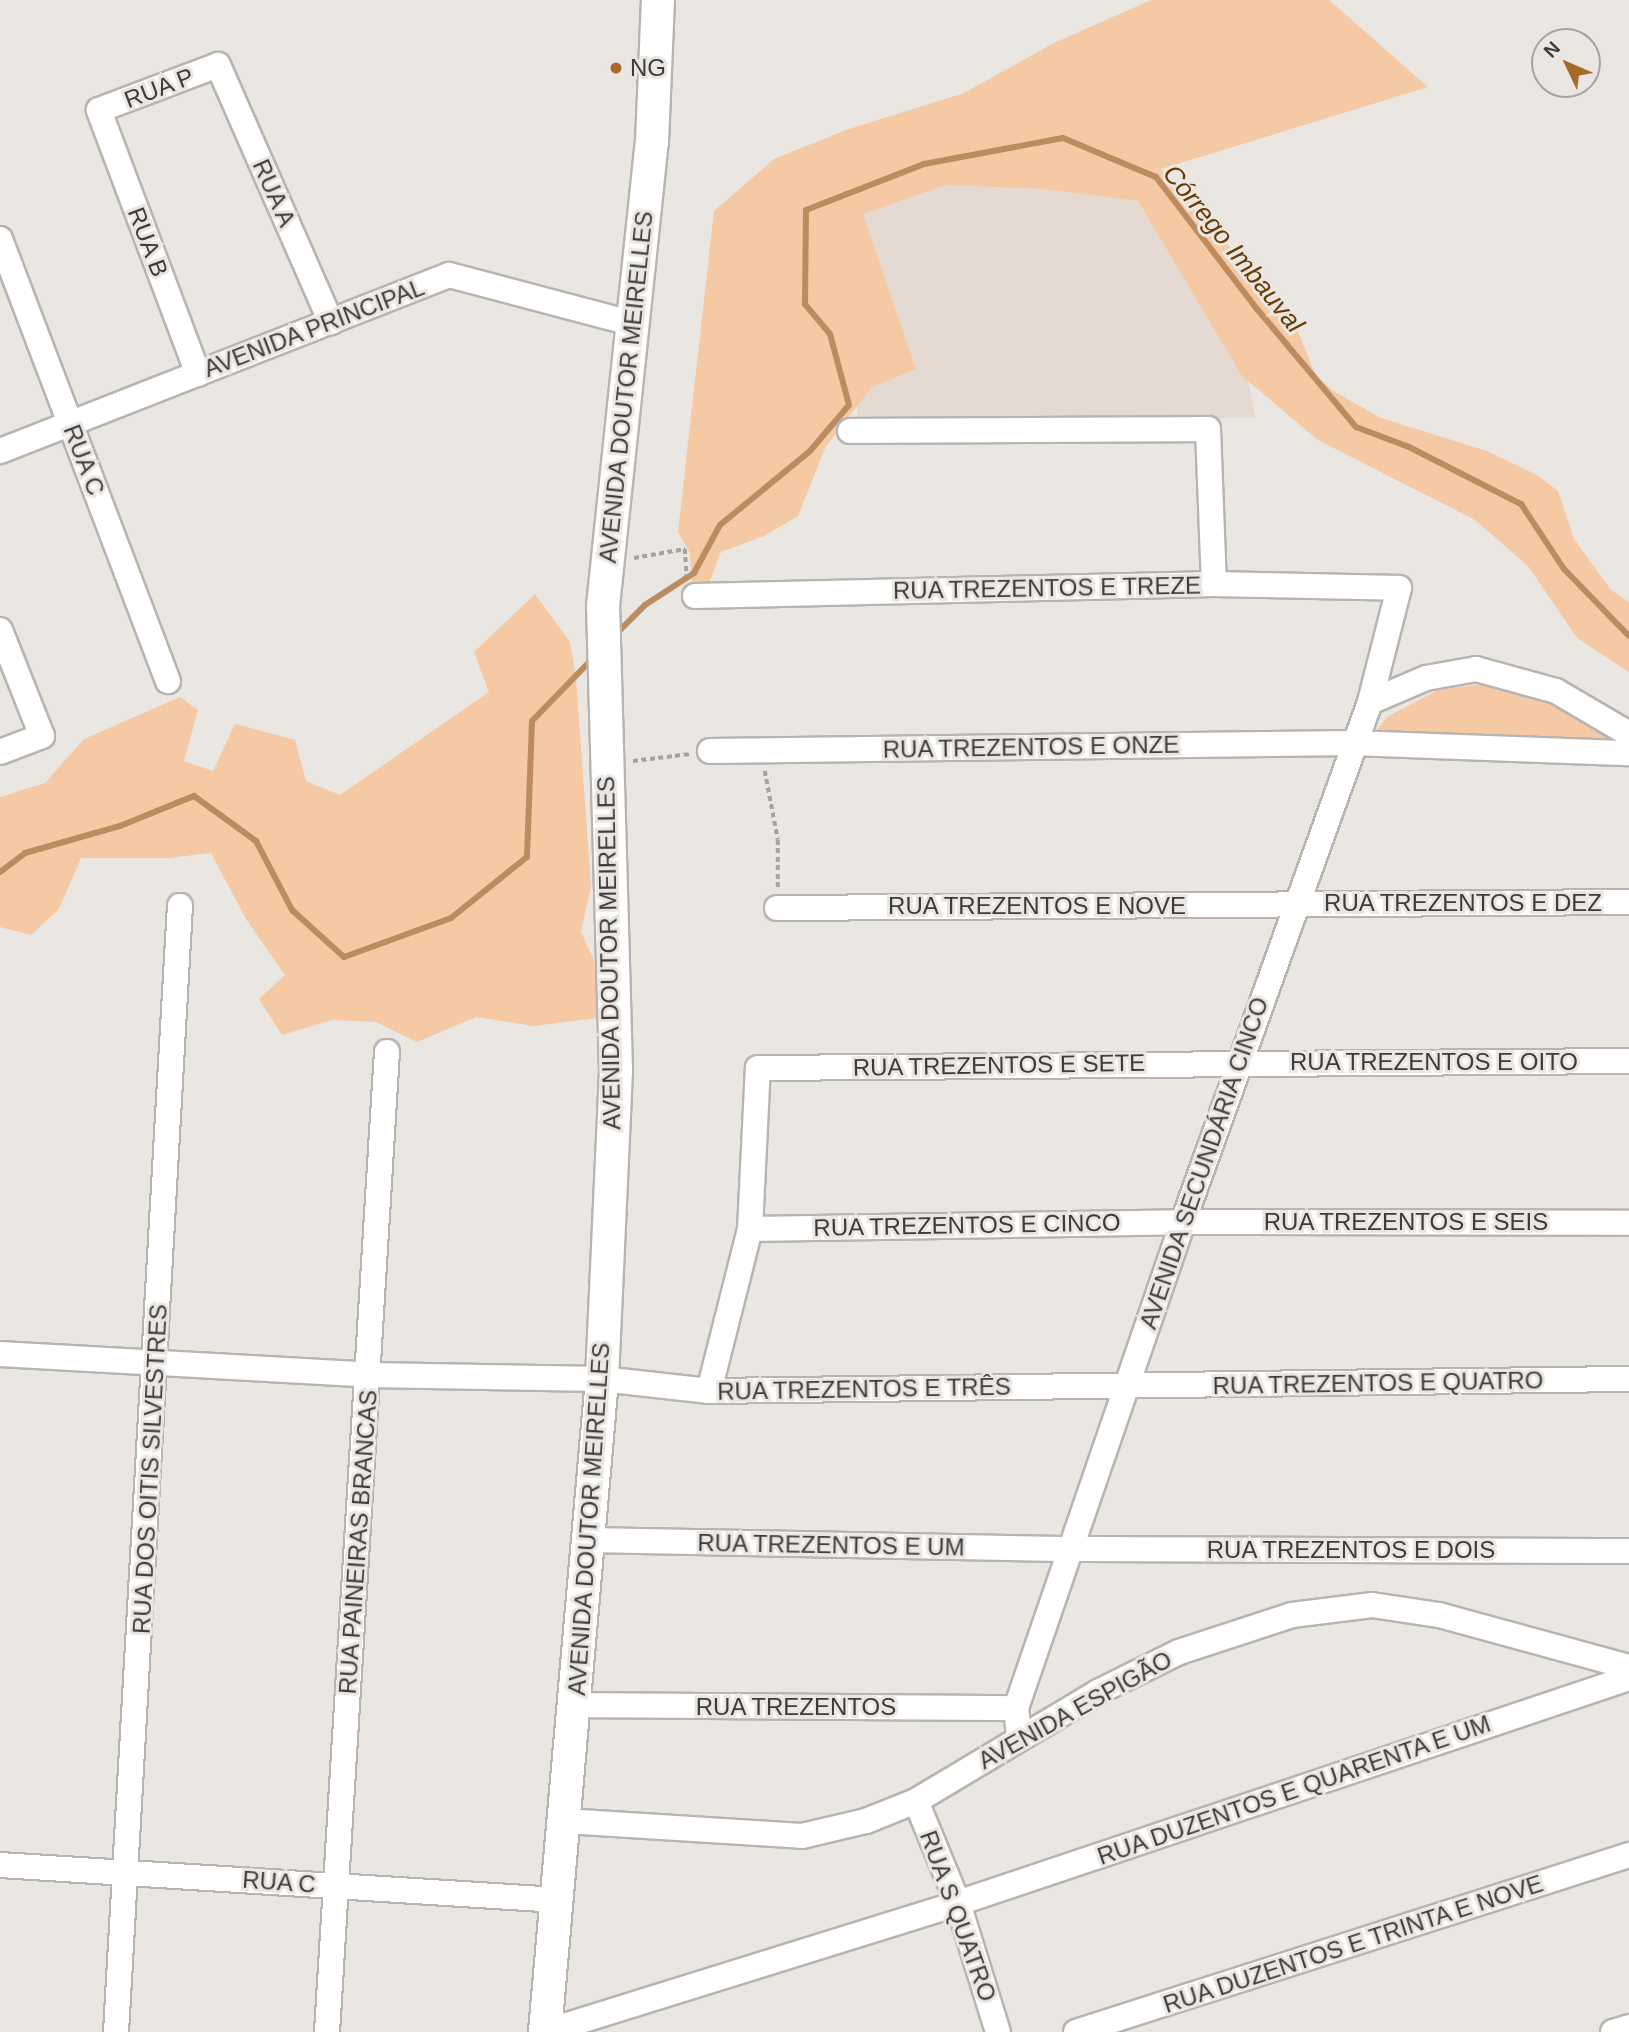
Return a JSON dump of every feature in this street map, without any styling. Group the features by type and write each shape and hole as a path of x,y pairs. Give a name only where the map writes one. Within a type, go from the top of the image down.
{"main road":[{"name":"AVENIDA DOUTOR MEIRELLES","path":"545,2032 602,1379 616,1070 603,606 653,142 658,0"}],"street":[{"name":"RUA P","path":"99,110 218,65"},
{"name":"RUA A","path":"218,65 331,321"},
{"name":"RUA B","path":"99,110 198,374"},
{"name":"RUA C","path":"0,239 168,681"},
{"name":"AVENIDA PRINCIPAL","path":"0,451 449,275 634,324"},
{"path":"850,431 1208,429 1214,584"},
{"name":"RUA TREZENTOS E TREZE","path":"695,596 1214,584 1399,588"},
{"name":"AVENIDA SECUNDÁRIA CINCO","path":"1019,1739 1016,1708 1074,1549 1126,1386 1183,1222 1352,743 1370,702 1399,588"},
{"path":"0,630 42,736 0,752"},
{"path":"1370,702 1426,678 1476,669 1556,691 1629,734"},
{"name":"RUA TREZENTOS E ONZE","path":"710,751 1352,743 1629,753"},
{"name":"RUA TREZENTOS E DEZ","path":"1296,903 1629,902"},
{"name":"RUA TREZENTOS E NOVE","path":"777,908 1296,903"},
{"name":"RUA DOS OITIS SILVESTRES","path":"116,2032 180,906"},
{"name":"RUA PAINEIRAS BRANCAS","path":"327,2032 334,1886 370,1376 387,1052"},
{"name":"RUA TREZENTOS E OITO","path":"1240,1062 1629,1062"},
{"name":"RUA TREZENTOS E SETE","path":"750,1229 758,1068 1240,1062"},
{"name":"RUA TREZENTOS E SEIS","path":"1183,1222 1629,1223"},
{"name":"RUA TREZENTOS E CINCO","path":"750,1229 1183,1222"},
{"path":"709,1391 750,1229"},
{"name":"RUA TREZENTOS E TRÊS","path":"0,1354 370,1376 602,1379 709,1391 1126,1386"},
{"name":"RUA TREZENTOS E QUATRO","path":"1126,1386 1629,1379"},
{"name":"RUA TREZENTOS E UM","path":"588,1540 1074,1549"},
{"name":"RUA TREZENTOS E DOIS","path":"1074,1549 1629,1551"},
{"name":"AVENIDA ESPIGÃO","path":"565,1821 802,1836 866,1821 916,1801 1019,1739 1179,1652 1293,1615 1372,1605 1439,1615 1629,1667"},
{"name":"RUA DUZENTOS E QUARENTA E UM","path":"545,2032 958,1903 1629,1678"},
{"name":"RUA TREZENTOS","path":"575,1705 1016,1708"},
{"name":"RUA S QUATRO","path":"916,1801 958,1903 998,2032"},
{"name":"RUA DUZENTOS E TRINTA E NOVE","path":"1076,2032 1629,1855"},
{"name":"RUA C","path":"0,1865 558,1900"},
{"path":"1613,2032 1629,2027"}],"path":[{"path":"607,563 685,549 686,563"},
{"path":"762,750 778,840 777,908"},
{"path":"606,763 710,751"}],"shaded area":[{"path":"1151,0 1329,0 1428,87 1161,169 1293,319 1316,376 1335,392 1381,418 1487,451 1537,475 1558,491 1574,539 1611,590 1629,602 1629,672 1577,638 1528,566 1475,520 1318,440 1242,376 1138,201 1044,189 945,185 863,214 916,369 872,387 826,446 798,516 764,536 721,552 707,589 692,587 690,553 678,532 714,211 774,159 846,130 964,93 1054,43"},
{"path":"940,170 1149,198 1243,358 1256,418 859,420 828,212"},
{"path":"535,594 570,642 576,678 591,886 581,932 599,971 598,1018 533,1026 476,1017 417,1042 376,1022 332,1020 282,1035 259,999 285,975 246,919 211,853 169,858 81,858 59,909 31,935 0,927 0,797 45,783 84,739 180,697 198,710 184,761 213,771 235,724 295,740 306,781 340,795 489,692 474,652"},
{"path":"1489,683 1541,696 1629,747 1371,738 1387,717 1438,690"}],"waterway":[{"name":"Córrego Imbauval","path":"615,635 645,605 694,573 720,525 810,451 849,405 830,334 805,304 806,210 924,164 1063,138 1156,177 1257,309 1356,427 1409,447 1521,504 1564,569 1629,636"},
{"name":"Córrego Imbauval","path":"0,872 25,853 120,826 194,796 256,841 292,910 344,957 451,918 527,857 532,721 593,658"}],"place":[{"name":"NG","path":"616,68"}]}
